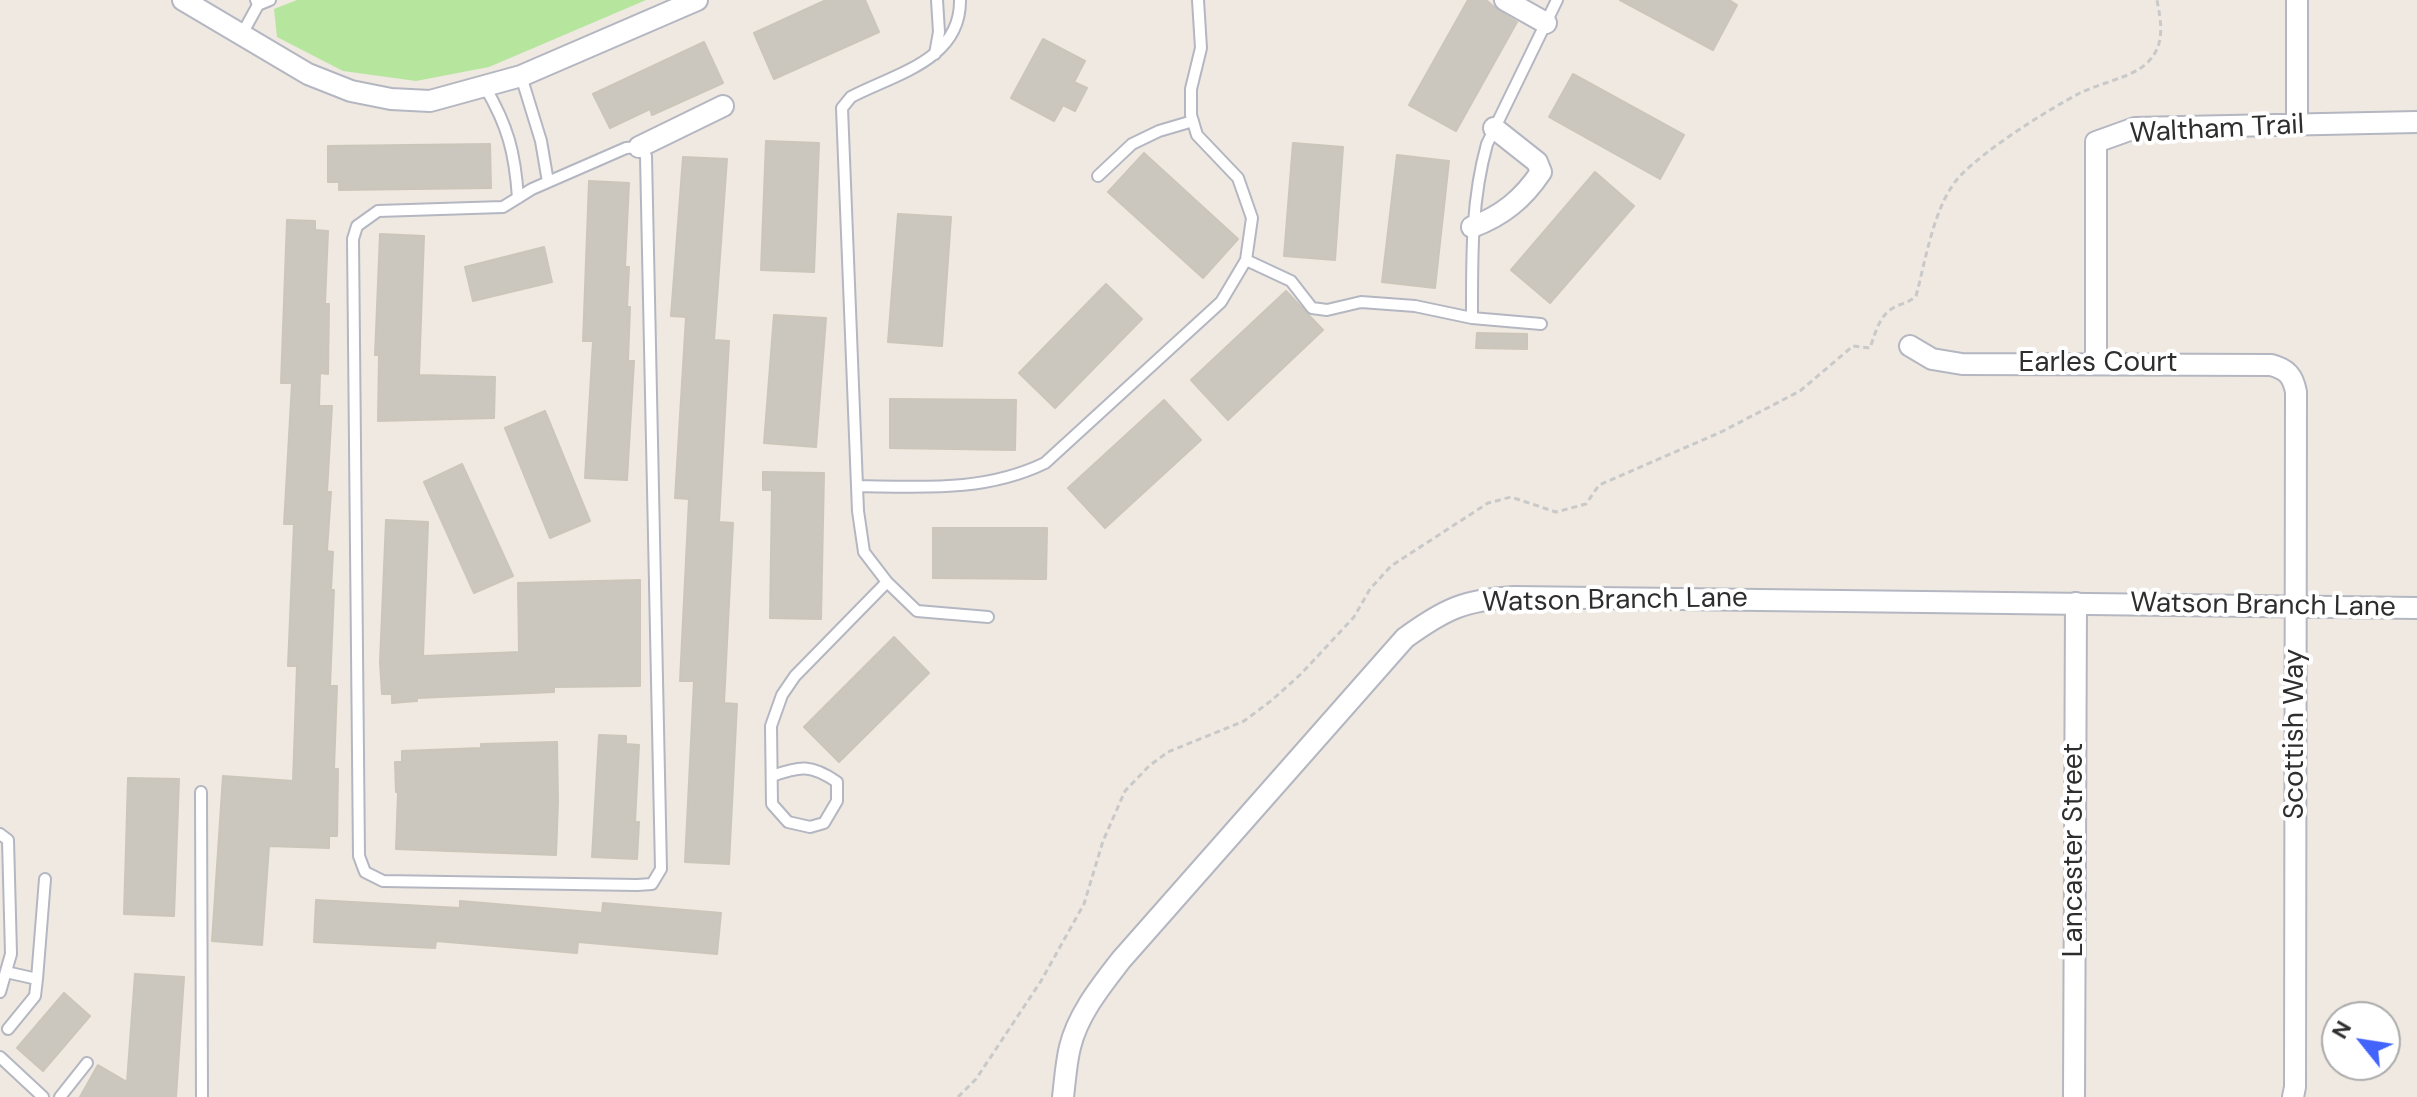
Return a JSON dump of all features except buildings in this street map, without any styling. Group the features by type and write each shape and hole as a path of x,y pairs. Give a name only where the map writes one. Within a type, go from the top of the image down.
{"street":[{"path":"183,0 308,74 351,91 391,99 430,101 521,76 697,0"},
{"path":"1505,0 1546,23"},
{"path":"2297,0 2297,125"},
{"path":"639,147 723,106"},
{"name":"Waltham Trail","path":"2096,364 2096,142 2135,128 2417,122"},
{"path":"1472,227 1496,218 1527,193 1541,172 1537,162 1494,128"},
{"name":"Earles Court","path":"1910,346 1932,359 1945,362 2271,365 2289,373"},
{"name":"Scottish Way","path":"2289,373 2296,392 2293,1097"},
{"name":"Watson Branch Lane","path":"1063,1097 1070,1046 1081,1019 1121,960 1405,638 1432,618 1456,606 1482,599 1514,597 2417,608"},
{"name":"Lancaster Street","path":"2074,1097 2076,603"}],"lane":[{"path":"242,34 257,2 270,0"},
{"path":"935,55 939,32 937,0"},
{"path":"960,0 960,12 949,41 935,55 851,97 842,108 858,511 864,552 887,582 917,611 988,617"},
{"path":"858,486 943,487 986,483 1019,476 1045,463 1221,302 1246,260 1252,218 1238,178 1197,135 1193,121 1191,89 1201,48 1198,0"},
{"path":"1472,318 1472,227 1480,168 1494,128 1557,0"},
{"path":"521,76 541,141 548,182"},
{"path":"485,87 504,119 517,172 518,198"},
{"path":"1098,176 1132,144 1159,131 1193,121"},
{"path":"639,147 646,156 661,869 652,884 383,881 365,872 359,856 353,239 357,226 378,211 503,207 548,182 626,148 639,147"},
{"path":"1246,260 1291,281 1312,308 1327,310 1361,302 1415,306 1472,318 1541,324"},
{"path":"772,776 797,767 820,771 837,782 837,801 824,823 810,827 788,822 772,804 771,726 782,695 795,676 887,582"},
{"path":"201,792 202,1097"},
{"path":"0,834 8,840 11,954 0,992"},
{"path":"8,1029 35,996 45,879"},
{"path":"6,972 37,979"},
{"path":"0,1057 43,1097"},
{"path":"60,1097 87,1063"}],"path":[{"path":"958,1097 976,1079 1041,981 1084,904 1103,841 1125,791 1149,766 1168,752 1244,721 1272,700 1354,617 1370,589 1391,566 1488,503 1511,497 1556,512 1586,504 1599,485 1721,432 1800,391 1853,346 1870,348 1883,316 1916,296 1942,202 1958,178 1993,148 2079,93 2147,64 2158,48 2162,28 2157,0"}],"green space":[{"path":"297,0 646,0 489,67 416,81 343,71 277,37 274,9"}]}
